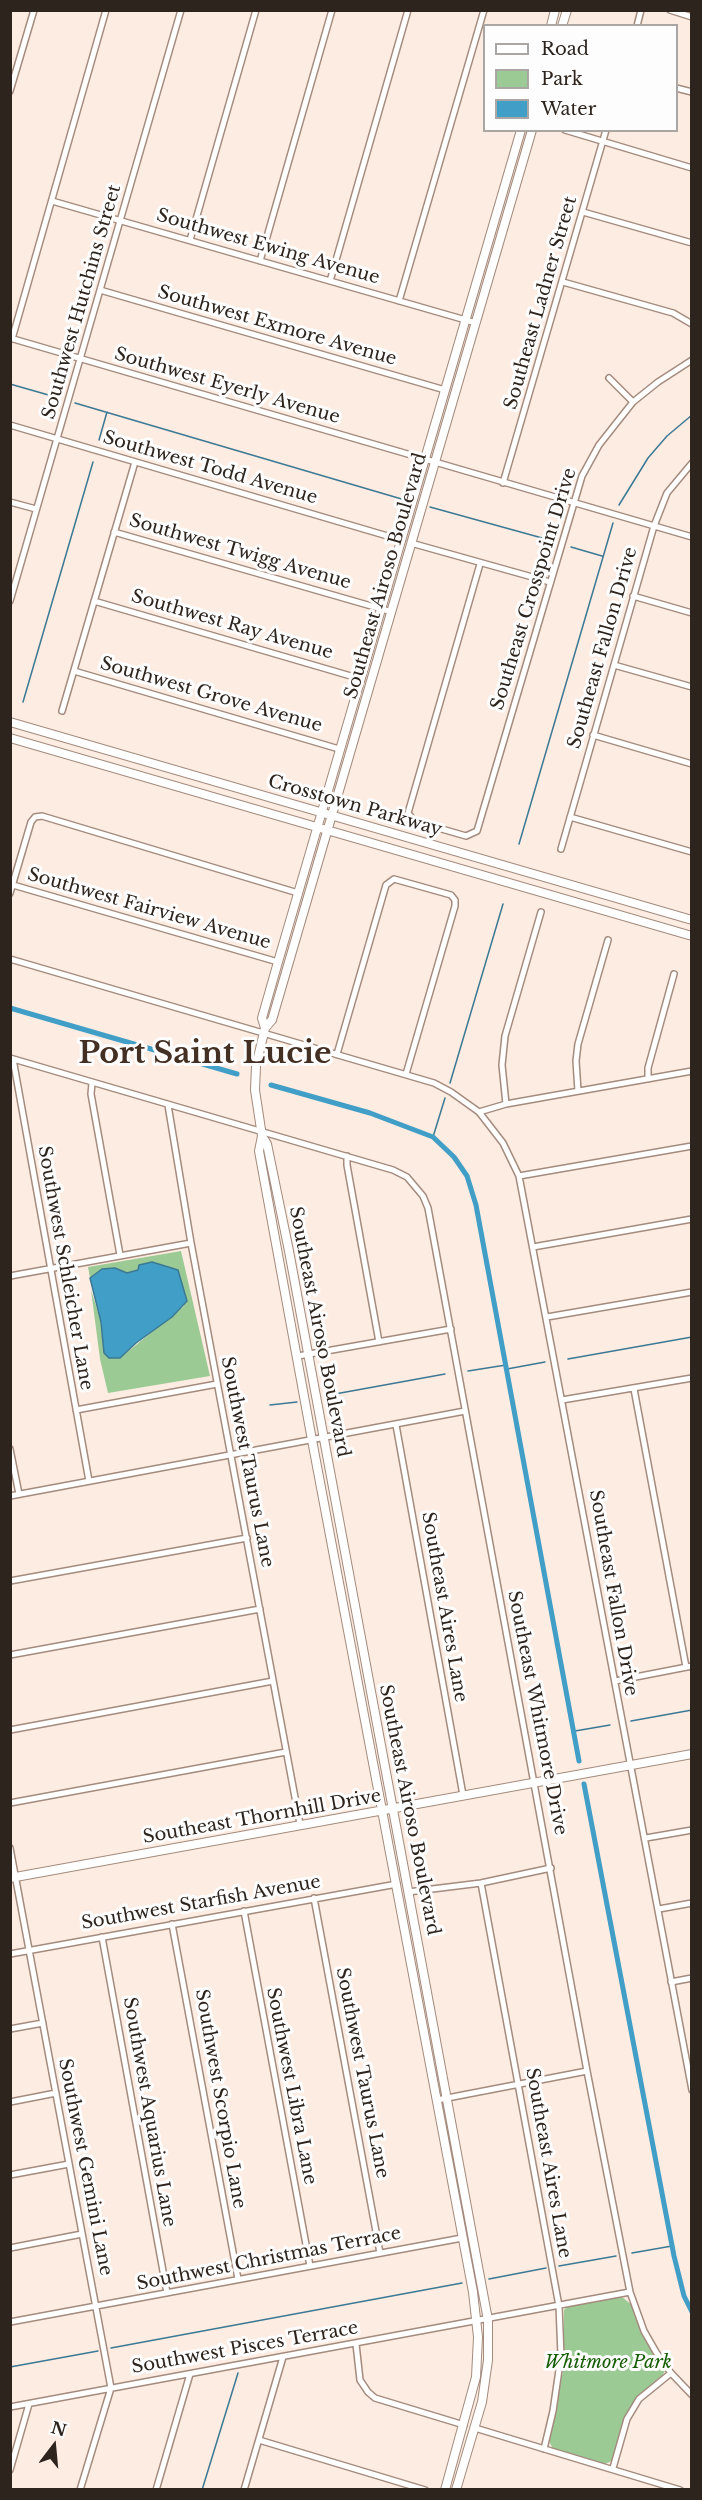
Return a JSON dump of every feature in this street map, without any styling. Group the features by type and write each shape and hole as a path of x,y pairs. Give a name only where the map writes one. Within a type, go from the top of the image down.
{"main road":[{"name":"Southeast Airoso Boulevard","path":"445,2490 476,2377 477,2322 259,1150 261,1133 255,1090 256,1066 264,1031 262,1018 519,132"},
{"name":"Southeast Airoso Boulevard","path":"264,1031 272,1020 531,132"},
{"name":"Crosstown Parkway","path":"10,722 692,920"},
{"name":"Crosstown Parkway","path":"10,738 692,936"},
{"name":"Southeast Airoso Boulevard","path":"261,1133 267,1144 309,1353 467,2201 487,2320 489,2339 486,2380 475,2428 456,2490"},
{"name":"Southeast Thornhill Drive","path":"13,1878 692,1754"},
{"path":"456,2203 467,2201"}],"street":[{"path":"10,91 34,10"},
{"path":"11,338 106,10"},
{"name":"Southwest Hutchins Street","path":"10,601 14,578 81,358 181,10"},
{"path":"190,240 256,10"},
{"path":"260,261 332,10"},
{"path":"330,281 408,10"},
{"path":"399,301 484,10"},
{"path":"670,10 692,17"},
{"path":"571,132 692,168"},
{"name":"Southeast Ladner Street","path":"503,483 606,132"},
{"name":"Southwest Ewing Avenue","path":"52,201 476,323"},
{"path":"583,212 692,243"},
{"path":"563,282 673,313 692,324"},
{"name":"Southwest Exmore Avenue","path":"100,290 445,390"},
{"name":"Southwest Eyerly Avenue","path":"11,338 692,537"},
{"name":"Southeast Crosspoint Drive","path":"480,564 408,813 414,821 466,836 477,831 582,476 599,445 633,402 692,360"},
{"path":"609,378 633,402"},
{"name":"Southwest Todd Avenue","path":"10,425 401,540"},
{"path":"62,711 135,462"},
{"name":"Southeast Fallon Drive","path":"561,849 654,526 667,493 692,463"},
{"path":"10,502 36,509"},
{"name":"Southwest Twigg Avenue","path":"114,532 392,612"},
{"path":"411,543 550,582"},
{"path":"633,596 692,613"},
{"name":"Southwest Ray Avenue","path":"94,601 361,679"},
{"path":"614,665 692,687"},
{"name":"Southwest Grove Avenue","path":"74,670 339,749"},
{"path":"593,735 692,764"},
{"path":"10,893 31,822 35,817 42,816 298,892"},
{"path":"570,817 692,852"},
{"path":"337,1054 386,885 394,879 451,895 455,900 455,906 406,1074"},
{"name":"Southwest Fairview Avenue","path":"13,885 278,962"},
{"path":"506,1104 502,1065 505,1036 541,912"},
{"path":"578,1091 576,1061 578,1044 608,940"},
{"name":"Southeast Fallon Drive","path":"10,959 406,1074 452,1092 479,1112 503,1143 519,1176 615,1681 628,1765 646,1838 671,1982 689,2050 692,2090"},
{"path":"648,1079 648,1068 674,974"},
{"name":"Southeast Whitmore Drive","path":"12,1059 393,1170 407,1177 423,1196 428,1208 451,1329 587,2071 630,2292 644,2331 671,2373 692,2396"},
{"name":"Southwest Schleicher Lane","path":"12,1059 89,1481"},
{"path":"479,1112 506,1104 692,1071"},
{"path":"92,1083 91,1094 120,1255"},
{"name":"Southwest Taurus Lane","path":"168,1105 191,1243 300,1824"},
{"path":"519,1176 692,1146"},
{"path":"347,1156 379,1342"},
{"path":"533,1247 692,1219"},
{"path":"10,1276 191,1243"},
{"path":"547,1317 692,1292"},
{"path":"298,1356 451,1329"},
{"path":"562,1400 692,1378"},
{"path":"76,1410 218,1384"},
{"path":"615,1681 688,1667 634,1389"},
{"path":"10,1496 465,1411"},
{"name":"Southeast Aires Lane","path":"396,1425 463,1795"},
{"path":"10,1449 19,1494"},
{"path":"10,1581 247,1538"},
{"path":"10,1655 260,1609"},
{"path":"10,1730 273,1681"},
{"path":"10,1803 286,1752"},
{"path":"646,1838 692,1830"},
{"name":"Southwest Gemini Lane","path":"10,1848 13,1878 30,1950 111,2388 80,2490"},
{"path":"408,1892 481,1883 551,1868"},
{"name":"Southeast Aires Lane","path":"481,1883 559,2306 561,2356 554,2411 544,2449"},
{"name":"Southwest Starfish Avenue","path":"10,1954 397,1884"},
{"name":"Southwest Taurus Lane","path":"314,1898 380,2253"},
{"path":"659,1909 692,1904"},
{"name":"Southwest Libra Lane","path":"244,1911 310,2266"},
{"name":"Southwest Scorpio Lane","path":"172,1924 238,2279"},
{"name":"Southwest Aquarius Lane","path":"102,1937 167,2293"},
{"path":"671,1982 692,1978"},
{"path":"10,2029 43,2023"},
{"path":"437,2100 587,2071"},
{"path":"10,2102 56,2093"},
{"path":"10,2175 69,2164"},
{"path":"10,2248 82,2234"},
{"name":"Southwest Christmas Terrace","path":"10,2322 462,2238"},
{"name":"Southwest Pisces Terrace","path":"10,2407 630,2292"},
{"path":"356,2344 360,2379 375,2398 464,2425"},
{"path":"244,2490 283,2357"},
{"path":"613,2468 627,2419 639,2399 671,2373"},
{"path":"156,2490 190,2374"},
{"path":"10,2470 29,2404"},
{"path":"475,2428 680,2490"},
{"path":"259,2440 425,2490"}],"green space":[{"path":"181,1251 210,1376 108,1393 100,1359 91,1290 101,1322 104,1353 120,1358 184,1306 138,1270 127,1273 115,1268 102,1269 90,1278 88,1267"},
{"name":"Whitmore Park","path":"622,2297 632,2305 645,2338 665,2371 661,2378 636,2399 627,2415 612,2461 605,2464 553,2449 549,2441 563,2371 564,2310 568,2306"}],"water":[{"path":"152,1262 178,1270 187,1301 172,1317 136,1343 120,1358 109,1358 104,1353 101,1322 90,1278 102,1269 115,1268 127,1273 138,1270 139,1265"}],"waterway":[{"path":"10,384 59,398"},
{"path":"75,403 405,500"},
{"path":"99,440 107,412"},
{"path":"619,505 648,458 667,436 692,415"},
{"path":"23,702 93,462"},
{"path":"430,507 553,541"},
{"path":"519,844 613,523"},
{"path":"571,547 602,556"},
{"path":"450,1083 503,904"},
{"path":"10,1008 237,1074"},
{"path":"271,1085 370,1113 433,1137 454,1157 467,1176 476,1205 579,1761"},
{"path":"433,1137 445,1098"},
{"path":"568,1359 692,1337"},
{"path":"507,1369 545,1362"},
{"path":"468,1371 506,1365"},
{"path":"324,1396 445,1374"},
{"path":"270,1405 297,1402"},
{"path":"631,1721 692,1710"},
{"path":"575,1731 610,1725"},
{"path":"584,1784 674,2256 684,2296 692,2312"},
{"path":"632,2253 672,2246"},
{"path":"559,2266 616,2256"},
{"path":"489,2279 546,2268"},
{"path":"111,2348 462,2283"},
{"path":"10,2367 98,2351"},
{"path":"202,2490 238,2373"}],"district":[{"name":"Port Saint Lucie","path":"205,1055"}]}
